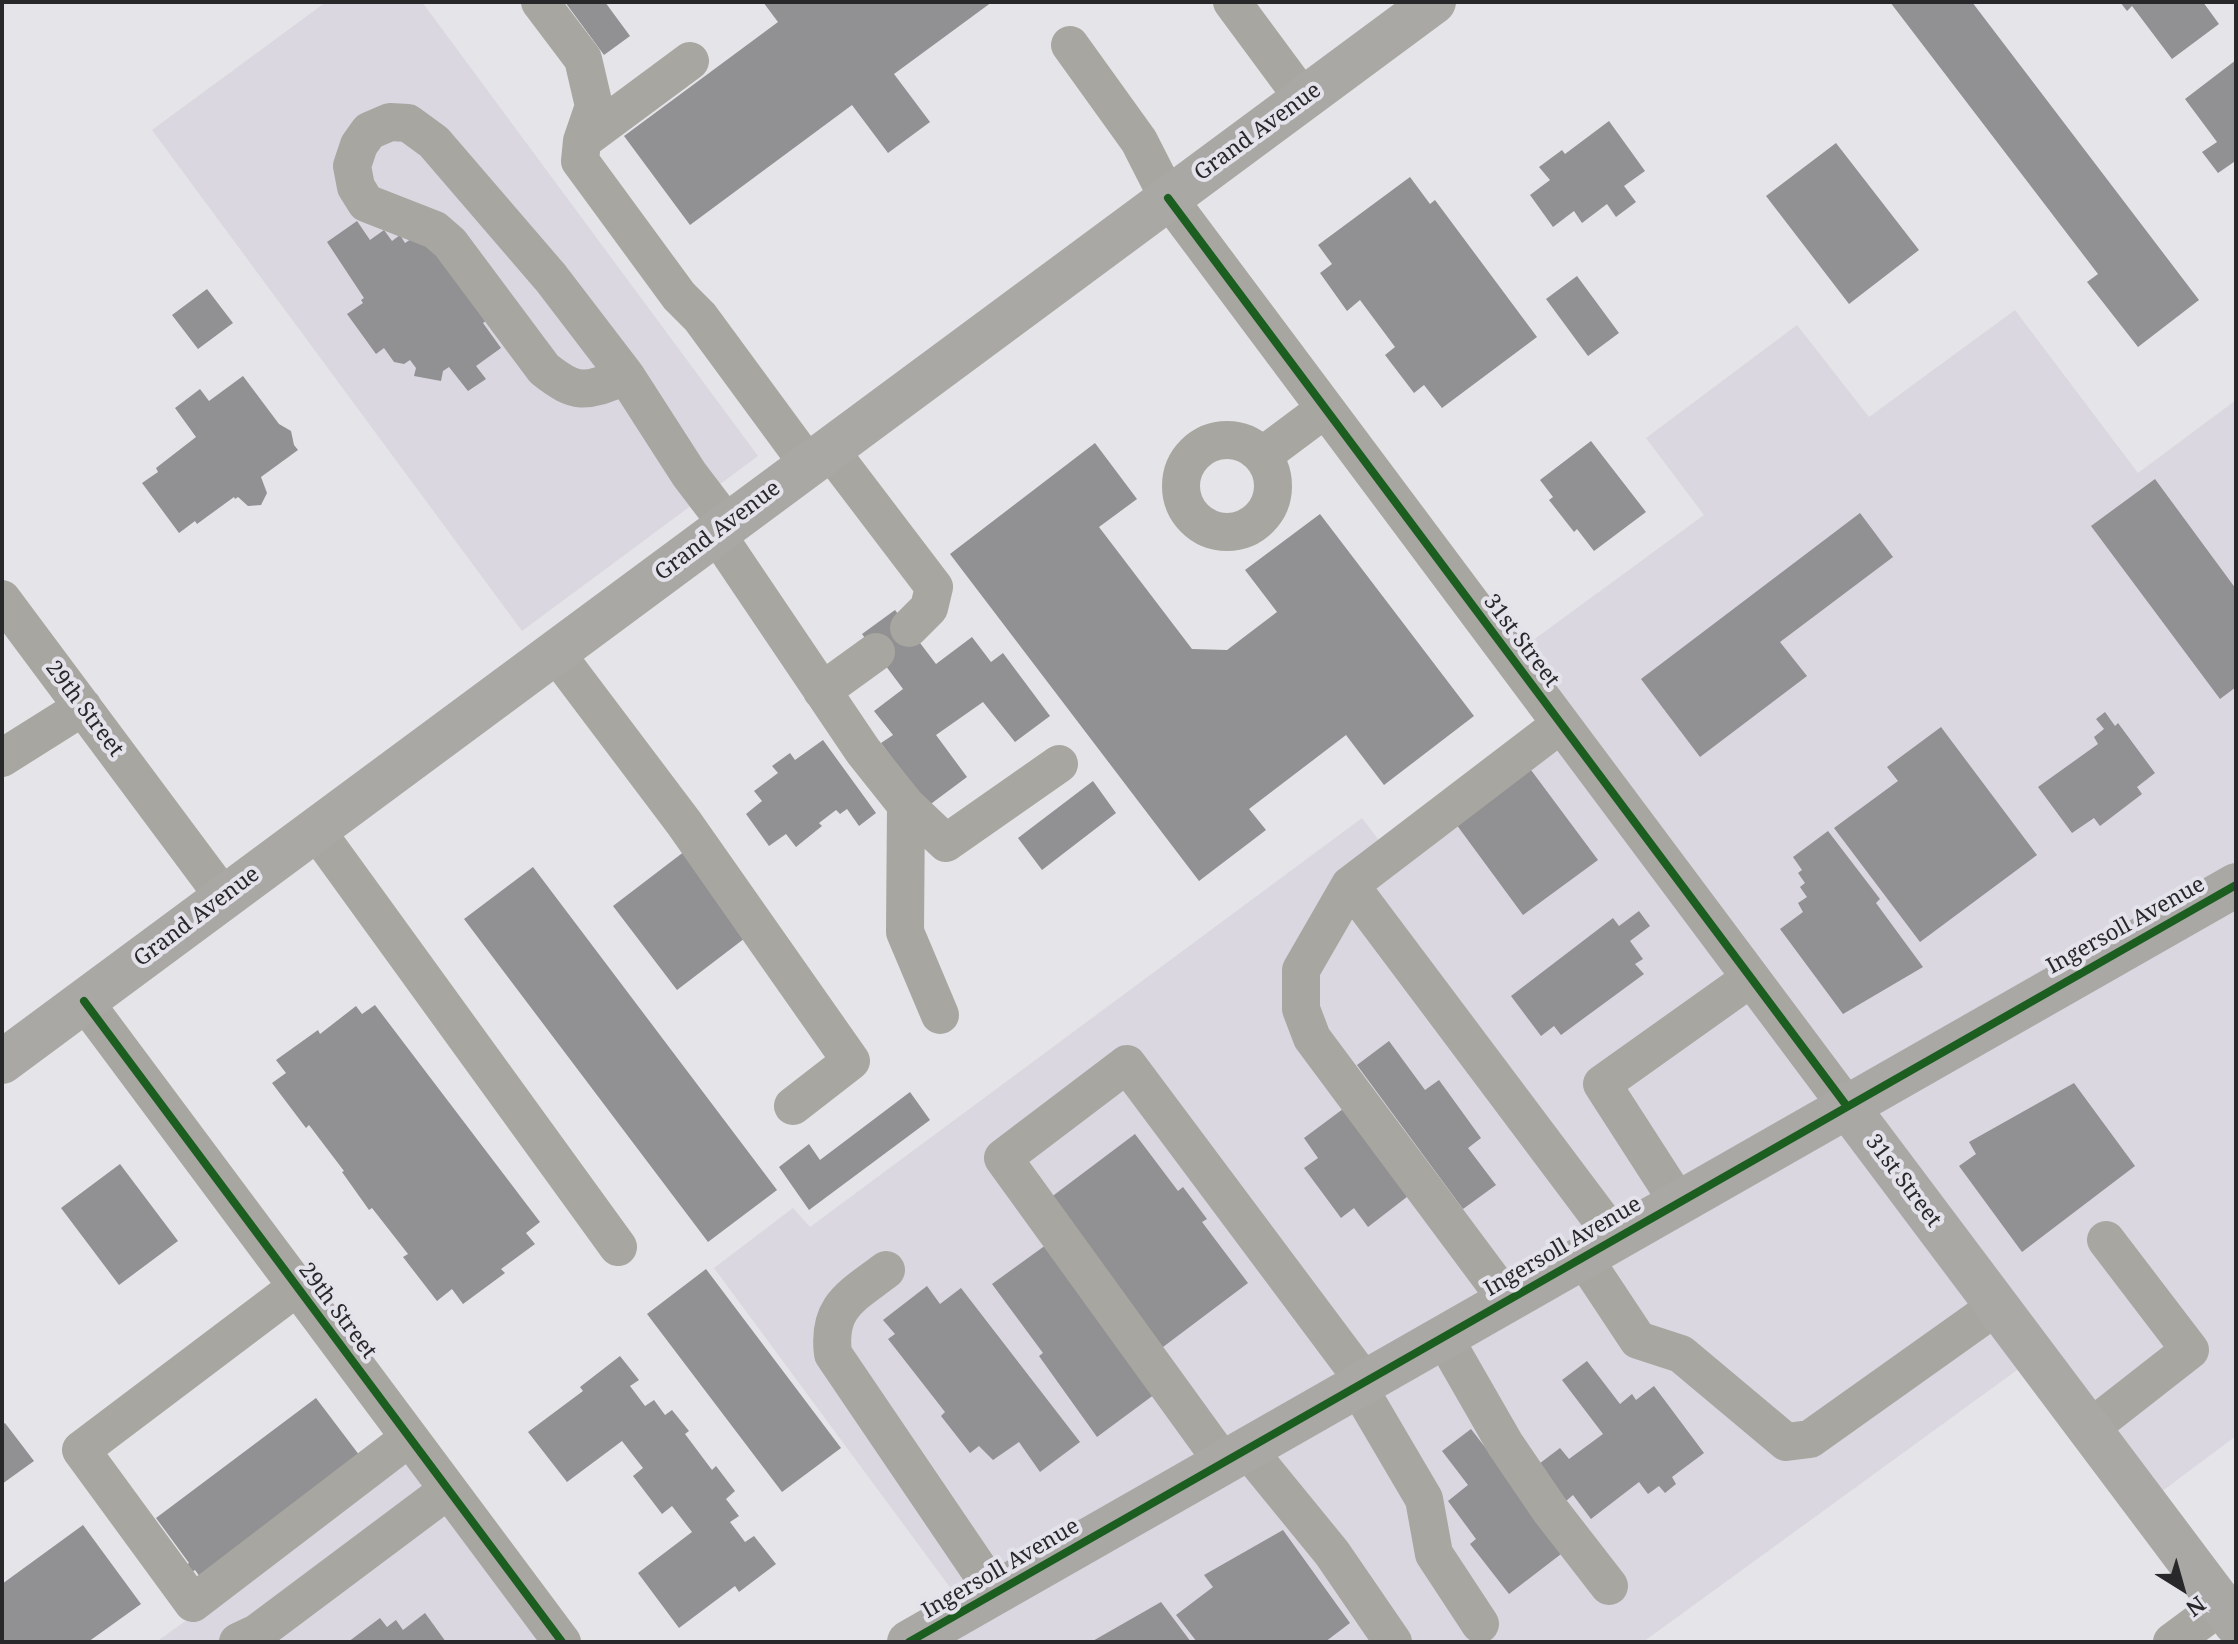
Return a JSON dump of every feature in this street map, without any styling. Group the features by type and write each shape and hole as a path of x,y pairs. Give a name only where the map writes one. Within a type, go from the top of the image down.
{"main road":[{"name":"Grand Avenue","path":"2,1062 1434,2"},
{"name":"Ingersoll Avenue","path":"909,1642 2236,885"},
{"name":"31st Street","path":"1846,1105 2229,1615"}],"street":[{"path":"540,2 583,59 594,106 582,141 580,161 679,296 708,312 819,457 934,587 929,608 909,628"},
{"path":"1232,2 1303,98"},
{"name":"31st Street","path":"1070,45 1139,141 1168,198 1846,1105"},
{"path":"582,141 690,61"},
{"path":"626,376 587,391 567,387 544,369 450,243 435,230 366,203 356,187 352,166 359,145 369,131 390,122 408,123 434,142 551,278 626,376 822,691 863,751 906,805 946,843 1059,764"},
{"path":"1262,456 1325,409"},
{"name":"29th Street","path":"2,599 224,897"},
{"path":"555,652 684,823 851,1061 793,1106"},
{"path":"822,691 876,652"},
{"path":"2,758 83,707"},
{"path":"1507,1300 1312,1038 1301,1009 1301,970 1350,885 1561,724"},
{"path":"906,805 905,932 940,1015"},
{"path":"315,829 618,1247"},
{"path":"1350,885 1599,1247 1638,1340 1681,1354 1786,1442 1810,1439 1997,1306"},
{"path":"1678,1202 1602,1084 1751,978"},
{"name":"29th Street","path":"84,1001 562,1642"},
{"path":"1393,1642 1332,1553 1235,1456 1003,1158 1127,1064 1360,1383 1424,1499 1434,1554 1480,1624"},
{"path":"2089,1429 2190,1350 2106,1240"},
{"path":"886,1270 842,1304 830,1335 833,1354 995,1593"},
{"path":"297,1287 81,1450 106,1488 193,1603 409,1438"},
{"path":"1443,1336 1505,1444 1550,1510 1609,1586"},
{"path":"238,1642 257,1633 448,1490"},
{"path":"2172,1642 2229,1615"}],"shaded area":[{"path":"326,2 422,2 758,456 522,631 152,130"},
{"path":"2015,310 2138,473 2236,400 2236,1436 2145,1504 2035,1357 1643,1642 909,1642 966,1609 714,1268 793,1208 810,1227 1362,818 1388,852 1560,725 1510,657 1704,515 1646,438 1797,325 1869,417"},
{"path":"421,1453 562,1642 156,1642"}],"building":[{"path":"565,2 605,2 630,36 604,55"},
{"path":"763,2 992,2 894,74 930,122 888,153 852,105 690,225 624,136 778,22"},
{"path":"1890,2 1972,2 2199,300 2138,347 2087,282 2098,274"},
{"path":"2120,2 2203,2 2219,24 2172,59 2132,6 2127,11"},
{"path":"2236,60 2236,165 2234,162 2218,173 2202,152 2217,142 2185,99"},
{"path":"1609,121 1645,171 1624,186 1636,202 1616,217 1607,204 1582,223 1574,211 1553,227 1530,195 1550,180 1539,167 1562,150 1565,154"},
{"path":"1836,143 1919,250 1849,304 1766,196"},
{"path":"1410,177 1430,204 1435,200 1537,337 1442,408 1424,385 1414,393 1385,355 1395,347 1360,300 1347,311 1320,273 1332,264 1318,245"},
{"path":"357,221 370,240 384,230 392,241 400,235 405,243 420,233 492,316 483,323 501,348 476,366 486,379 468,391 449,367 443,371 441,381 414,376 416,368 410,360 404,364 394,362 384,348 376,354 347,314 363,303 361,300 364,298 327,242"},
{"path":"1577,276 1619,333 1588,356 1546,299"},
{"path":"207,289 233,323 198,349 172,315"},
{"path":"243,376 279,424 291,431 298,450 261,477 267,493 261,505 248,506 234,497 179,533 142,483 196,437 175,408 200,389 209,401"},
{"path":"1591,441 1646,512 1594,551 1577,529 1574,532 1549,500 1553,497 1540,480"},
{"path":"1095,443 1137,499 1099,527 1192,649 1227,650 1277,612 1245,570 1320,514 1474,716 1384,785 1346,735 1249,809 1266,830 1199,881 950,554"},
{"path":"2155,479 2236,589 2236,687 2220,699 2091,526"},
{"path":"1860,513 1893,557 1780,642 1807,676 1700,757 1641,679"},
{"path":"895,610 936,664 972,637 991,662 1003,653 1050,716 1015,742 983,702 936,735 967,777 928,806 881,743 893,735 874,711 903,689 862,634"},
{"path":"2105,712 2115,726 2118,723 2155,773 2137,787 2142,794 2100,826 2094,818 2072,833 2038,787 2098,744 2094,737 2104,729 2096,719"},
{"path":"1941,727 2037,855 1920,942 1834,828 1898,781 1887,767"},
{"path":"823,740 876,813 859,826 847,809 840,814 836,810 796,847 786,834 769,846 746,814 762,801 754,791 778,773 772,766 790,753 795,760"},
{"path":"1531,770 1598,860 1523,915 1456,824"},
{"path":"1093,781 1116,813 1042,870 1018,838"},
{"path":"1828,831 1880,899 1876,903 1923,967 1843,1014 1780,929 1803,912 1798,903 1807,897 1800,887 1805,883 1798,873 1802,870 1793,857"},
{"path":"685,851 749,935 677,990 613,906"},
{"path":"533,867 777,1190 708,1242 464,919"},
{"path":"1639,911 1650,926 1630,941 1643,959 1635,964 1644,974 1561,1035 1554,1026 1541,1036 1511,996 1613,918 1619,926"},
{"path":"375,1005 540,1222 526,1233 535,1244 501,1269 505,1273 463,1304 452,1289 437,1301 403,1257 408,1254 372,1208 369,1210 309,1125 306,1128 272,1083 286,1073 276,1060 318,1030 320,1034 356,1006 362,1014"},
{"path":"1389,1041 1425,1090 1439,1080 1481,1138 1468,1148 1496,1185 1463,1209 1357,1065"},
{"path":"2074,1083 2135,1166 2022,1252 1959,1166 1976,1154 1969,1142"},
{"path":"910,1092 930,1120 809,1210 779,1167 809,1144 820,1160"},
{"path":"1347,1106 1412,1193 1368,1227 1354,1208 1341,1218 1304,1168 1318,1158 1304,1138"},
{"path":"1135,1134 1178,1191 1183,1187 1207,1219 1202,1222 1248,1283 1159,1350 1046,1201"},
{"path":"120,1164 178,1241 119,1285 61,1208"},
{"path":"1050,1242 1155,1394 1097,1437 1039,1356 1043,1353 992,1284"},
{"path":"706,1269 841,1448 782,1492 647,1314"},
{"path":"927,1286 940,1304 961,1288 1080,1442 1040,1472 1019,1442 993,1460 979,1446 970,1453 941,1416 945,1412 888,1339 895,1334 883,1320"},
{"path":"620,1356 639,1380 630,1386 645,1406 654,1400 665,1415 672,1410 689,1431 685,1434 712,1470 716,1466 735,1491 726,1499 739,1516 730,1522 745,1542 754,1536 776,1564 739,1592 735,1586 679,1628 638,1573 692,1532 672,1506 662,1514 633,1476 643,1468 622,1441 567,1482 528,1432 583,1391 580,1387"},
{"path":"1587,1361 1620,1404 1632,1394 1636,1400 1654,1386 1704,1453 1672,1477 1676,1484 1665,1493 1659,1486 1648,1494 1639,1482 1591,1519 1573,1495 1559,1507 1531,1470 1560,1448 1569,1459 1603,1434 1562,1380"},
{"path":"316,1398 366,1464 205,1584 195,1570 189,1574 184,1567 189,1563 156,1518"},
{"path":"5,1423 34,1461 2,1484 2,1425"},
{"path":"1471,1429 1565,1551 1509,1594 1470,1544 1476,1539 1448,1501 1468,1485 1442,1451"},
{"path":"83,1525 141,1604 88,1642 2,1642 2,1584"},
{"path":"1283,1530 1350,1623 1325,1642 1197,1642 1176,1615 1213,1587 1204,1575"},
{"path":"1161,1602 1191,1642 1091,1642"},
{"path":"425,1613 446,1642 348,1642 380,1618 387,1627 396,1620 403,1630"}],"cycle path":[{"path":"1168,198 1846,1105"},
{"path":"909,1642 2236,885"},
{"path":"84,1001 562,1642"}]}
